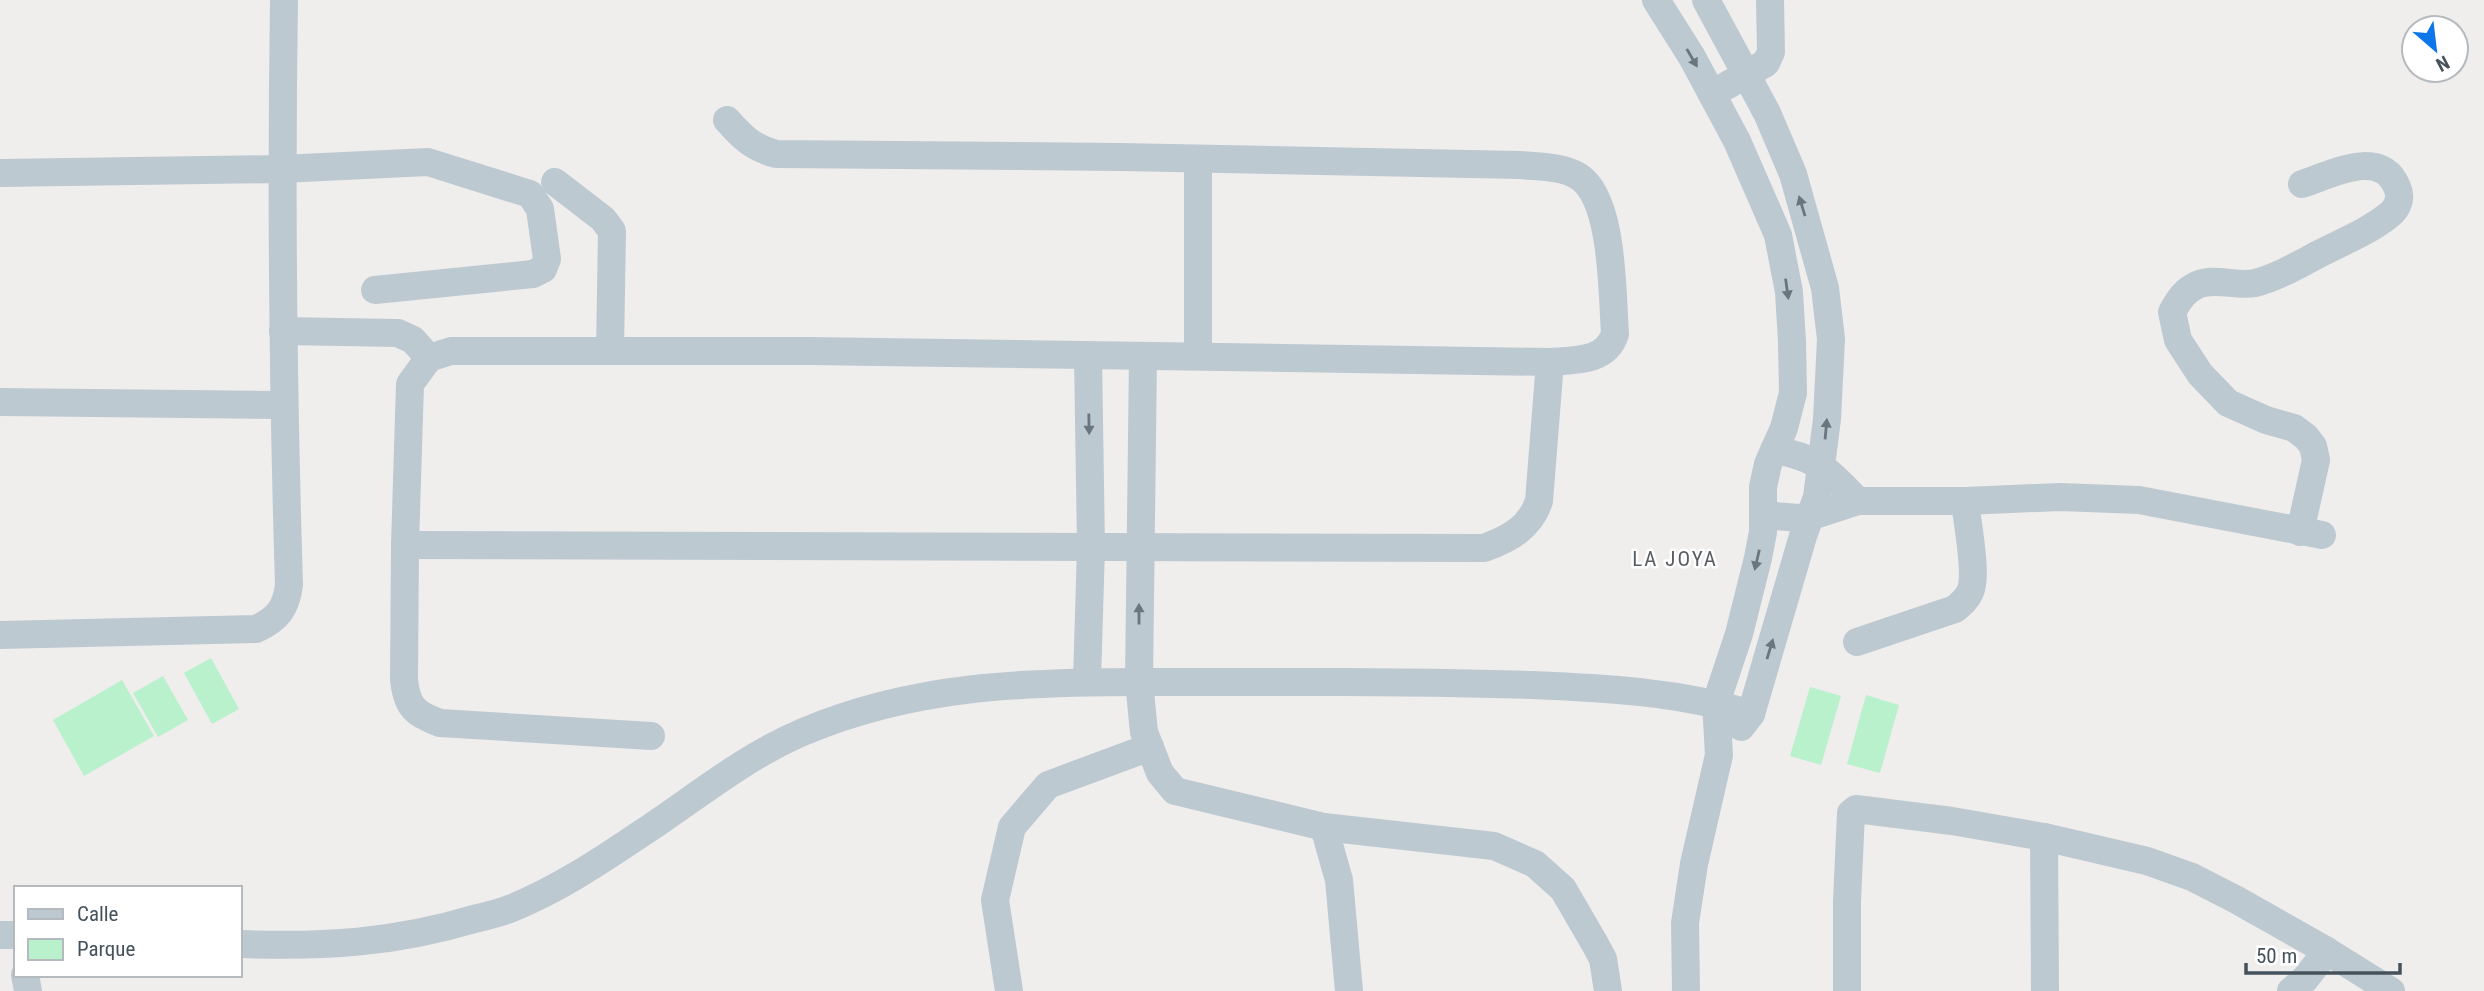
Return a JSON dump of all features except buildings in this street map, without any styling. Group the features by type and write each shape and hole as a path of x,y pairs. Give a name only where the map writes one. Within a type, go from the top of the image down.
{"street":[{"path":"0,635 257,629 281,613 289,585 283,405 281,169 284,0"},
{"path":"1656,0 1692,57 1737,141 1778,236 1788,292 1792,342 1793,393 1784,428 1768,464 1763,487 1758,558 1739,634 1716,703 1720,755 1693,864 1685,923 1686,991"},
{"path":"1706,0 1768,113 1793,174 1825,288 1831,339 1822,466 1812,516 1803,536 1751,714 1720,755"},
{"path":"1712,94 1766,63 1771,52 1770,0"},
{"path":"651,736 440,723 423,717 412,707 406,696 404,680 405,545 411,384 429,358 451,351 809,351 1550,362 1584,359 1602,354 1612,344 1615,334 1605,220 1588,184 1577,175 1564,170 1520,165 1121,157 776,154 761,150 744,140 727,120"},
{"path":"1198,160 1198,356"},
{"path":"0,173 281,169 428,162 530,194 540,209 547,259 543,269 533,274 375,290"},
{"path":"1763,511 1786,519 1812,516 1858,501 1965,502 2060,497 2138,500 2311,533 2316,460 2312,446 2306,437 2294,428 2266,420 2228,403 2200,374 2178,340 2172,312 2183,293 2199,284 2252,284 2273,277 2374,227 2392,212 2399,201 2398,189 2391,177 2379,167 2357,165 2302,184"},
{"path":"555,182 603,219 612,231 610,351"},
{"path":"283,331 398,333 413,340 429,358"},
{"path":"1087,681 1091,547 1088,356"},
{"path":"1143,356 1139,682 1144,732 1160,773 1175,791 1325,827 1494,846 1535,864 1563,889 1604,959 1608,991"},
{"path":"405,545 1484,548 1504,541 1522,529 1534,515 1539,501 1550,362"},
{"path":"0,402 283,405"},
{"path":"1774,450 1797,453 1822,466 1858,501"},
{"path":"1857,642 1955,609 1965,600 1972,590 1973,576 1965,502"},
{"path":"242,944 280,946 363,943 431,932 510,909 562,884 755,755 803,732 866,708 931,694 1007,684 1087,681 1459,682 1600,687 1716,703 1751,714"},
{"path":"1009,991 995,900 1012,827 1048,785 1150,747"},
{"path":"1847,991 1847,901 1852,811 1856,809 1952,821 2044,837 2147,861 2192,877 2327,951 2391,991"},
{"path":"1325,827 1339,880 1349,991"},
{"path":"2044,837 2045,991"},
{"path":"2291,991 2305,979 2327,951"}],"green space":[{"path":"211,658 239,709 212,724 184,673"},
{"path":"163,676 188,720 158,737 133,693"},
{"path":"122,680 154,736 84,776 53,720"},
{"path":"1810,687 1841,696 1821,765 1790,756"},
{"path":"1866,695 1899,705 1880,773 1847,764"}],"district":[{"name":"LA JOYA","path":"1675,559"}]}
